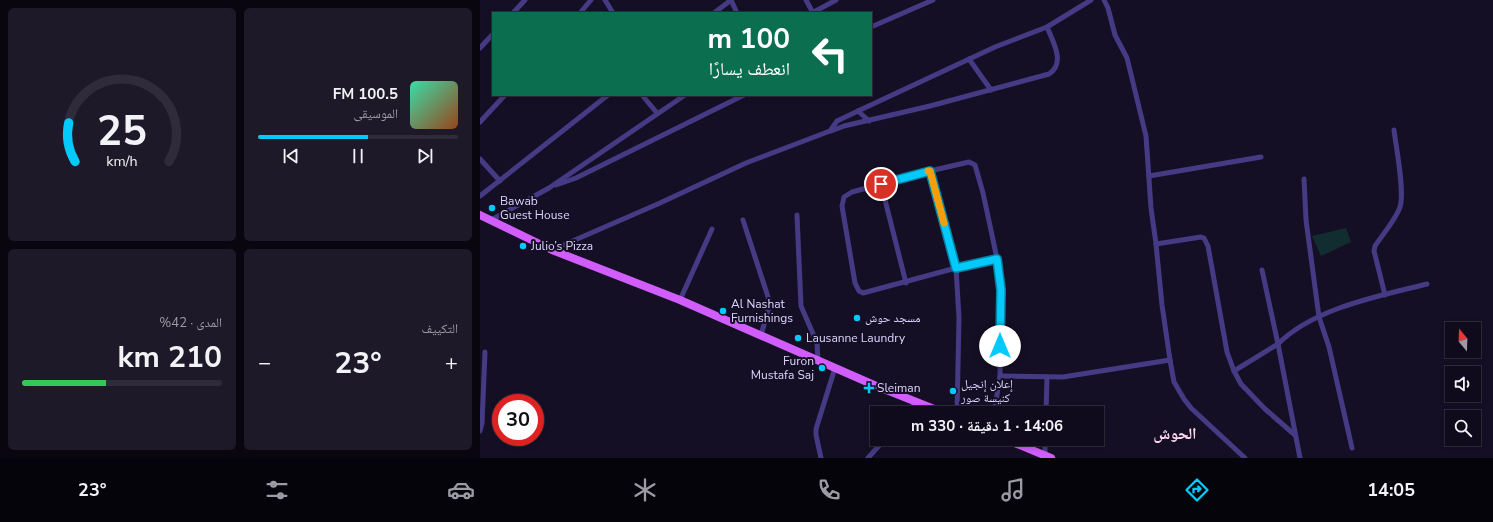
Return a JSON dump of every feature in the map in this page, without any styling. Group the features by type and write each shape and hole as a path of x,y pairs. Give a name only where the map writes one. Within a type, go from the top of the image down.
{"main road":[{"path":"480,215 552,250 680,300 926,406"},
{"path":"1022,446 1048,457"}],"street":[{"path":"514,12 525,0"},
{"path":"581,12 591,0"},
{"path":"605,0 611,12"},
{"path":"715,12 731,0 737,12"},
{"path":"806,0 812,12"},
{"path":"815,12 836,0"},
{"path":"830,131 837,121 995,47 1047,27 1091,0"},
{"path":"1104,0 1108,8 1115,36 1127,58 1146,136 1151,208 1162,305 1174,382 1184,399 1201,418 1245,458"},
{"path":"872,27 930,1"},
{"path":"552,250 746,164 844,126 1035,79 1054,71 1057,67 1058,57 1047,27"},
{"path":"480,48 492,35"},
{"path":"969,59 990,90"},
{"path":"480,122 504,96"},
{"path":"480,196 607,96"},
{"path":"643,96 657,113"},
{"path":"491,220 549,188 594,156 614,145 657,113 683,96"},
{"path":"549,188 576,178 742,96"},
{"path":"858,111 869,121"},
{"path":"1385,295 1374,251 1375,246 1397,214 1401,205 1402,192 1394,130"},
{"path":"614,145 615,151 621,155"},
{"path":"1149,176 1261,158"},
{"path":"480,159 500,181"},
{"path":"995,406 1000,376 1001,290 997,259 983,193 973,163 970,162 930,171 881,184 848,194 843,201 842,206 855,283 859,291 863,293 906,283 956,268 997,259"},
{"path":"930,171 956,268 958,318 957,406"},
{"path":"1304,179 1306,220 1319,317 1329,347 1352,448"},
{"path":"881,184 906,283"},
{"path":"798,215 801,306 817,343 818,360"},
{"path":"743,220 769,300 769,308 761,335"},
{"path":"680,300 712,229"},
{"path":"1156,244 1200,237 1204,238 1206,241 1227,352 1234,371 1241,384 1260,404 1295,435"},
{"path":"1262,270 1300,458"},
{"path":"1234,371 1278,344 1290,333 1319,317 1345,307 1427,284"},
{"path":"480,432 482,423 485,352"},
{"path":"1000,376 1047,377 1079,375 1170,360"},
{"path":"821,458 816,429 835,368"},
{"path":"1046,406 1047,377"},
{"path":"913,406 916,402"},
{"path":"868,458 879,446"},
{"path":"1046,446 1048,457"}],"green space":[{"path":"1346,228 1351,242 1321,256 1312,236"}],"slow traffic":[{"path":"928,171 930,171 944,223"}],"place":[{"name":"Bawab Guest House","path":"492,208"},
{"name":"Julio’s Pizza","path":"523,246"},
{"name":"Al Nashat Furnishings","path":"723,311"},
{"name":"مسجد حوش","path":"857,318"},
{"name":"Lausanne Laundry","path":"798,338"},
{"name":"Furon Mustafa Saj","path":"822,368"},
{"name":"Sleiman","path":"869,388"},
{"name":"إعلان إنجيل كنيسة صور","path":"953,391"}],"district":[{"name":"الحوش","path":"1175,434"}],"route":[{"path":"881,184 930,171 956,268 997,259 1001,290 1000,346"}]}
